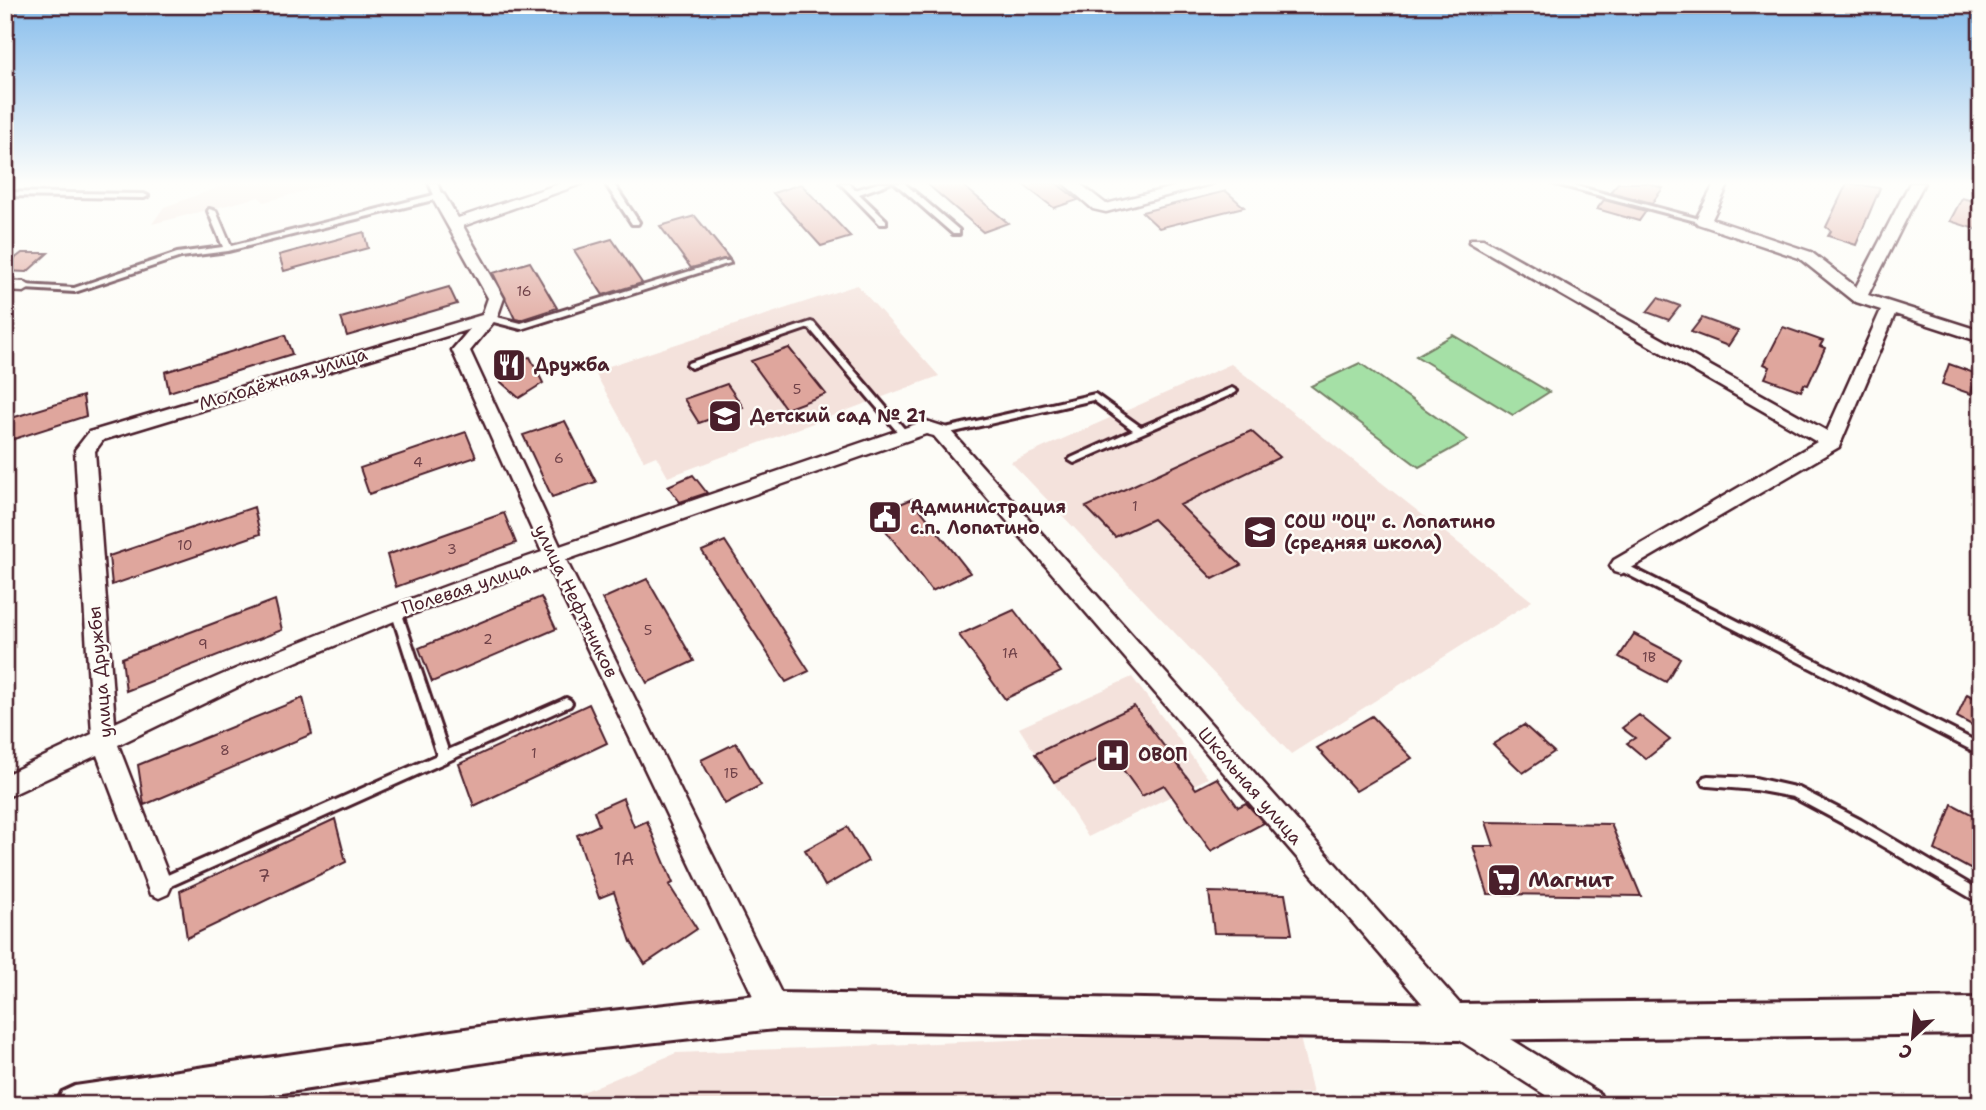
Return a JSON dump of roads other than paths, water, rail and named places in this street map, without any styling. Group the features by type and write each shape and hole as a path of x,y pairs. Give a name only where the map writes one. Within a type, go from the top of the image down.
{"street":[{"path":"461,235 496,298 489,318"},
{"path":"1744,235 1805,255 1859,297 1981,337"},
{"path":"1859,297 1891,235"},
{"path":"1477,242 1832,442"},
{"path":"5,286 24,287"},
{"path":"1620,566 1832,442 1890,307"},
{"name":"Молодёжная улица","path":"85,450 96,436 489,318"},
{"name":"улица Нефтяников","path":"489,318 461,350 555,558 775,1011"},
{"name":"Полевая улица","path":"5,787 244,673 396,611 555,558 904,434 926,427 941,432"},
{"name":"Школьная улица","path":"941,432 1457,1022 1589,1105"},
{"name":"улица Дружбы","path":"85,450 104,740 159,885"},
{"path":"75,1105 520,1039 775,1011 1457,1022 1981,1016"}],"lane":[{"path":"222,235 228,249"},
{"path":"24,287 75,290 180,255 228,249 278,235"},
{"path":"489,318 521,327 726,263"},
{"path":"691,365 811,325 904,434"},
{"path":"1074,460 1231,391"},
{"path":"941,432 1096,397 1140,431"},
{"path":"1620,566 1981,750"},
{"path":"396,611 444,758"},
{"path":"159,885 566,703"},
{"path":"1708,781 1755,784 1795,792 1856,824 1981,898"}],"place":[{"name":"Дружба","path":"509,365"},
{"name":"Детский сад № 21","path":"725,416"},
{"name":"Администрация с.п. Лопатино","path":"885,517"},
{"name":"СОШ \"ОЦ\" с. Лопатино (средняя школа)","path":"1260,532"},
{"name":"ОВОП","path":"1113,755"},
{"name":"Магнит","path":"1504,880"}]}
